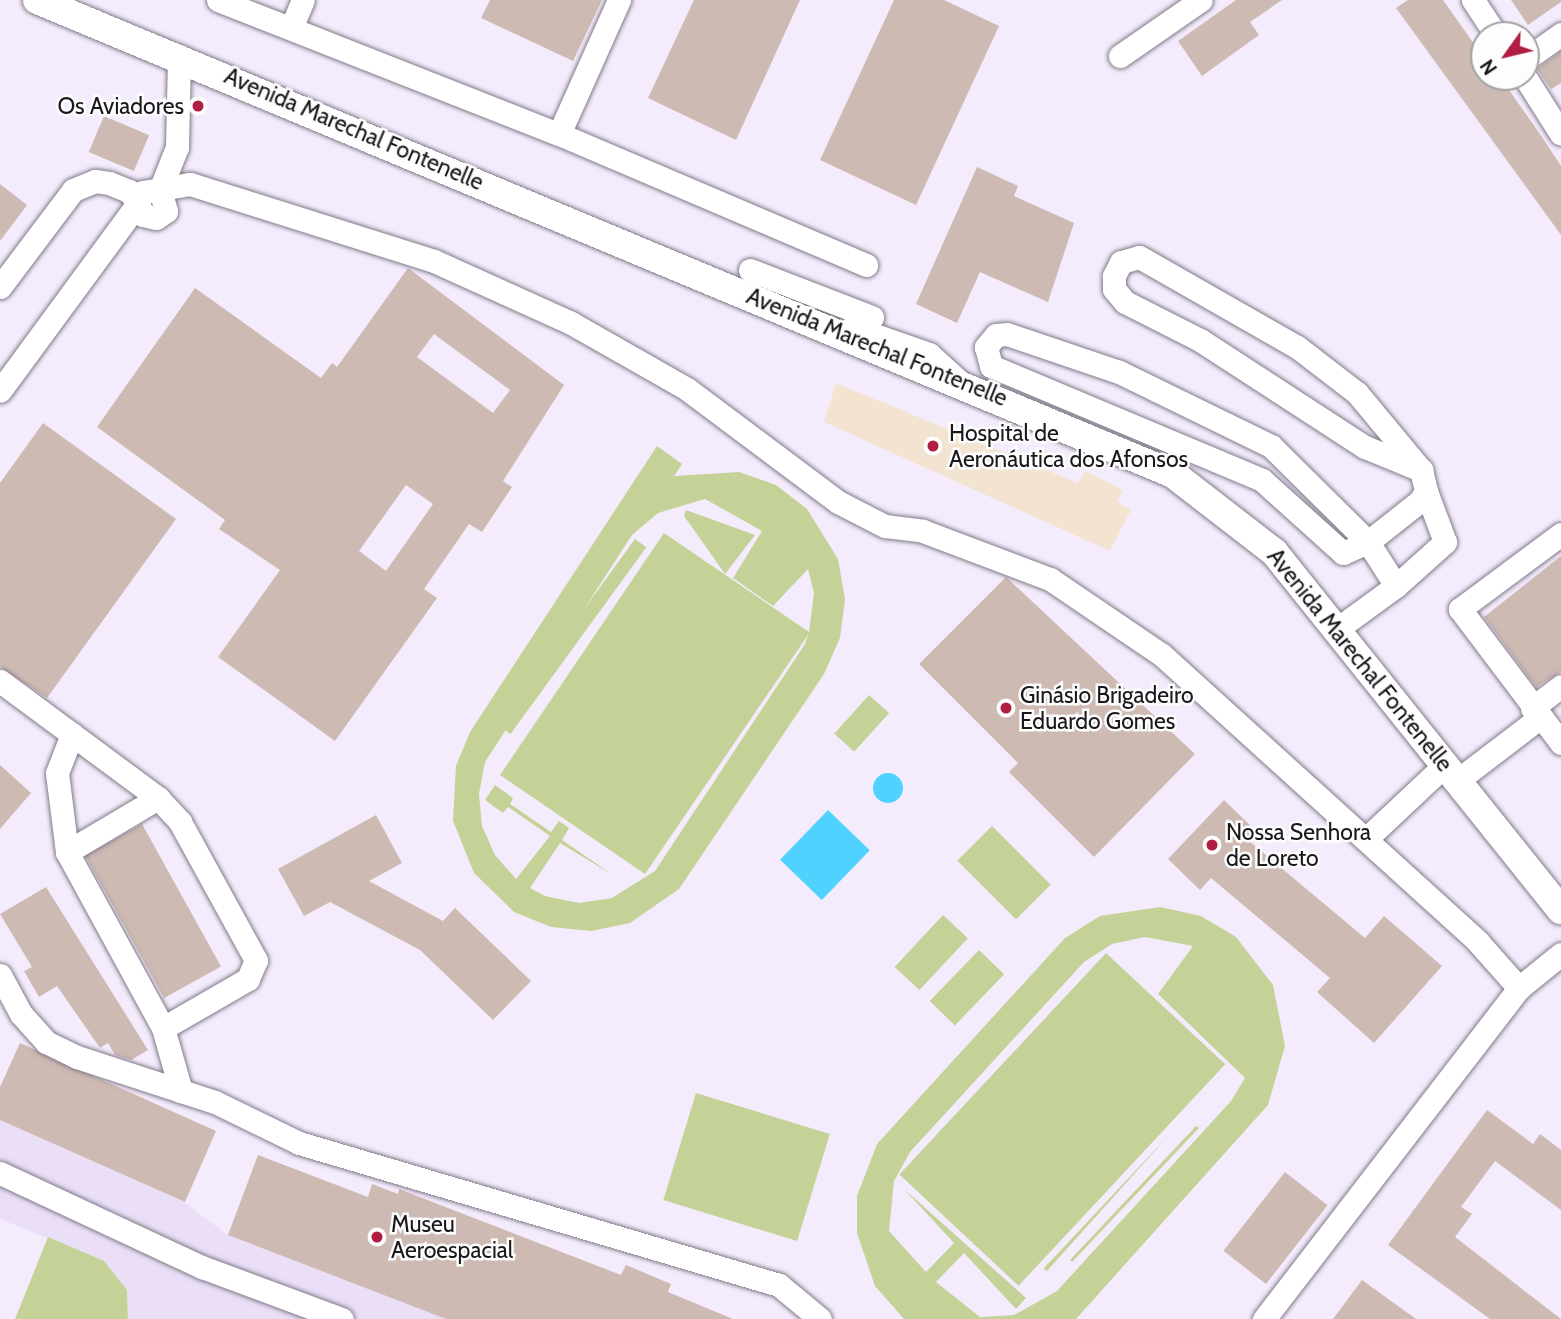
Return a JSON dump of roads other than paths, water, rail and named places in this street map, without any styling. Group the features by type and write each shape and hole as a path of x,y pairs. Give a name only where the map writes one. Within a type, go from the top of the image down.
{"main road":[{"name":"Avenida Marechal Fontenelle","path":"37,0 855,322 960,382 1173,474 1274,552 1561,911"}],"street":[{"path":"218,0 559,134 866,265"},
{"path":"290,29 303,0"},
{"path":"559,134 619,0"},
{"path":"1120,56 1201,0"},
{"path":"1473,0 1487,21"},
{"path":"1540,49 1561,34"},
{"path":"163,200 177,147 178,56"},
{"path":"1534,91 1561,134"},
{"path":"0,287 73,190 94,181 109,183 130,191 138,203"},
{"path":"163,200 190,184 434,261 571,323 687,389 838,502 885,526 923,531 1050,579 1154,648 1366,839 1519,988"},
{"path":"1,388 138,203 143,192 163,200"},
{"path":"1337,629 1396,586 1445,542 1423,480 1357,393 1297,347 1175,272 1139,257 1121,262 1114,289 1125,302 1200,340 1365,447 1423,480"},
{"path":"750,270 855,322"},
{"path":"1396,586 1368,542 1311,481 1245,430 1119,372 1007,334 996,335 986,347 991,366 1262,480 1343,553 1368,542 1410,512 1423,480"},
{"path":"1561,534 1460,609 1535,713 1561,742"},
{"path":"0,681 158,798 180,822 256,960 248,979 163,1028"},
{"path":"1366,839 1535,713 1561,686"},
{"path":"72,734 57,773 67,852 163,1028 181,1091"},
{"path":"67,852 158,798"},
{"path":"1264,1319 1519,988 1561,954"},
{"path":"0,975 21,1014 46,1042 181,1091 299,1143 779,1285 820,1319"},
{"path":"0,1173 202,1267 342,1319"}],"water":[{"path":"888,773 894,774 902,782 902,794 894,802 888,803 882,802 874,794 873,788 874,782 882,774"},
{"path":"828,810 870,850 822,900 780,860"}],"place":[{"name":"Os Aviadores","path":"198,106"},
{"name":"Hospital de Aeronáutica dos Afonsos","path":"933,446"},
{"name":"Ginásio Brigadeiro Eduardo Gomes","path":"1006,708"},
{"name":"Nossa Senhora de Loreto","path":"1212,845"},
{"name":"Museu Aeroespacial","path":"377,1237"}]}
